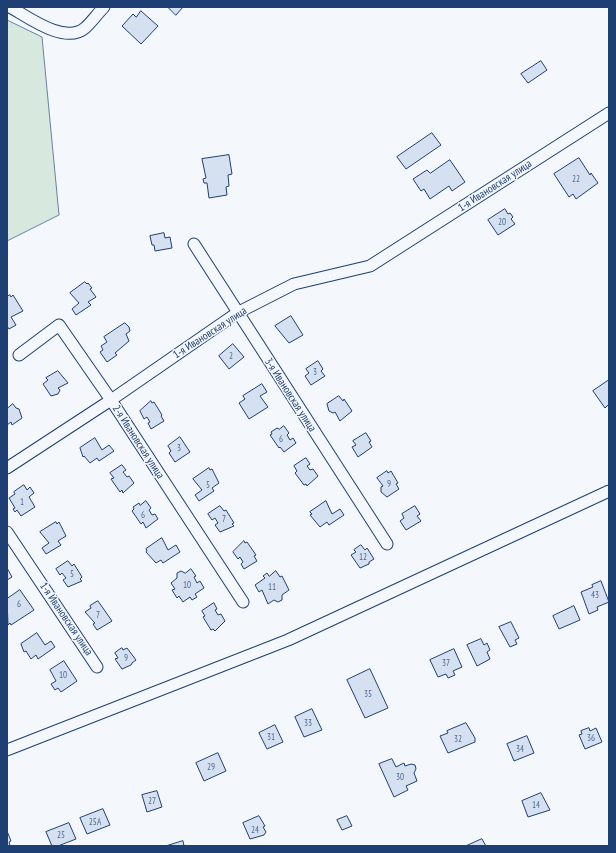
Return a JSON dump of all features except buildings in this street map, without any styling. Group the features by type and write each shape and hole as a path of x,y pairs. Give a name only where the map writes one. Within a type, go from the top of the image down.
{"street":[{"path":"10,7 57,32 71,34 84,29 104,7"},
{"name":"1-я Ивановская улица","path":"7,468 111,400 237,313 294,284 370,266 609,113"},
{"name":"3-я Ивановская улица","path":"194,244 387,544"},
{"name":"2-я Ивановская улица","path":"19,355 59,325 111,400 244,602"},
{"path":"7,750 288,640 609,491"},
{"name":"1-я Ивановская улица","path":"7,532 97,667"}],"shaded area":[{"path":"7,20 42,37 59,215 7,241"}]}
